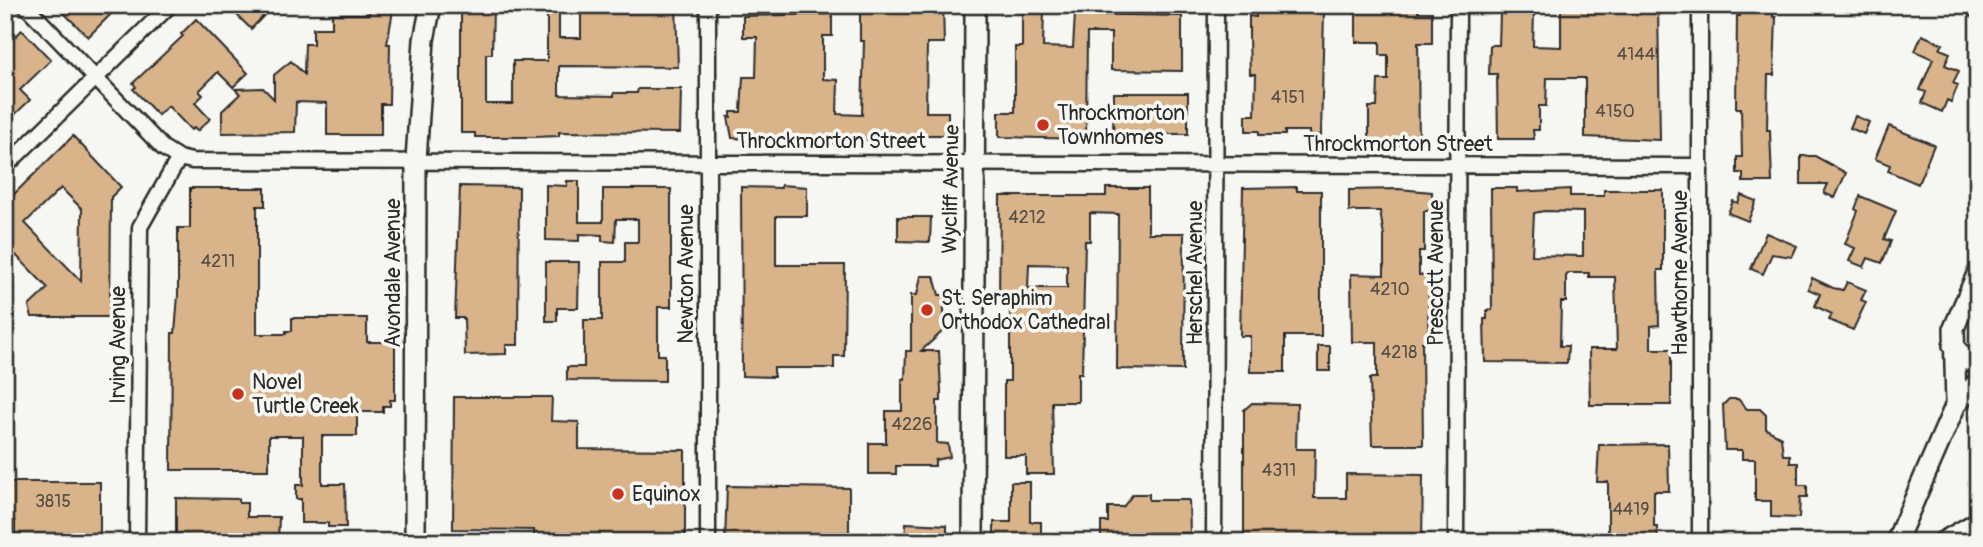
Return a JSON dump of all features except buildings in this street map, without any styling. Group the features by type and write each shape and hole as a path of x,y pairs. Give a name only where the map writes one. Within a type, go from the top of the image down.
{"main road":[{"name":"Avondale Avenue","path":"415,542 416,160 424,40 431,5"},
{"name":"Wycliff Avenue","path":"973,542 975,5"},
{"path":"1956,404 1954,328 1978,272"},
{"path":"1953,346 1964,358 1978,365"},
{"path":"1896,542 1956,404 1978,382"},
{"path":"1943,542 1978,522"}],"street":[{"path":"25,5 163,148 179,158"},
{"path":"5,167 170,5"},
{"name":"Newton Avenue","path":"708,5 708,542"},
{"name":"Herschel Avenue","path":"1214,542 1216,5"},
{"name":"Prescott Avenue","path":"1456,542 1458,5"},
{"name":"Hawthorne Avenue","path":"1700,5 1700,542"},
{"path":"1974,5 1978,12"},
{"name":"Throckmorton Street","path":"179,158 217,162 416,160 1701,166"},
{"name":"Irving Avenue","path":"137,542 140,227 179,158"}],"place":[{"name":"Throckmorton Townhomes","path":"1043,125"},
{"name":"St. Seraphim Orthodox Cathedral","path":"927,310"},
{"name":"Novel Turtle Creek","path":"238,394"},
{"name":"Equinox","path":"618,494"}]}
